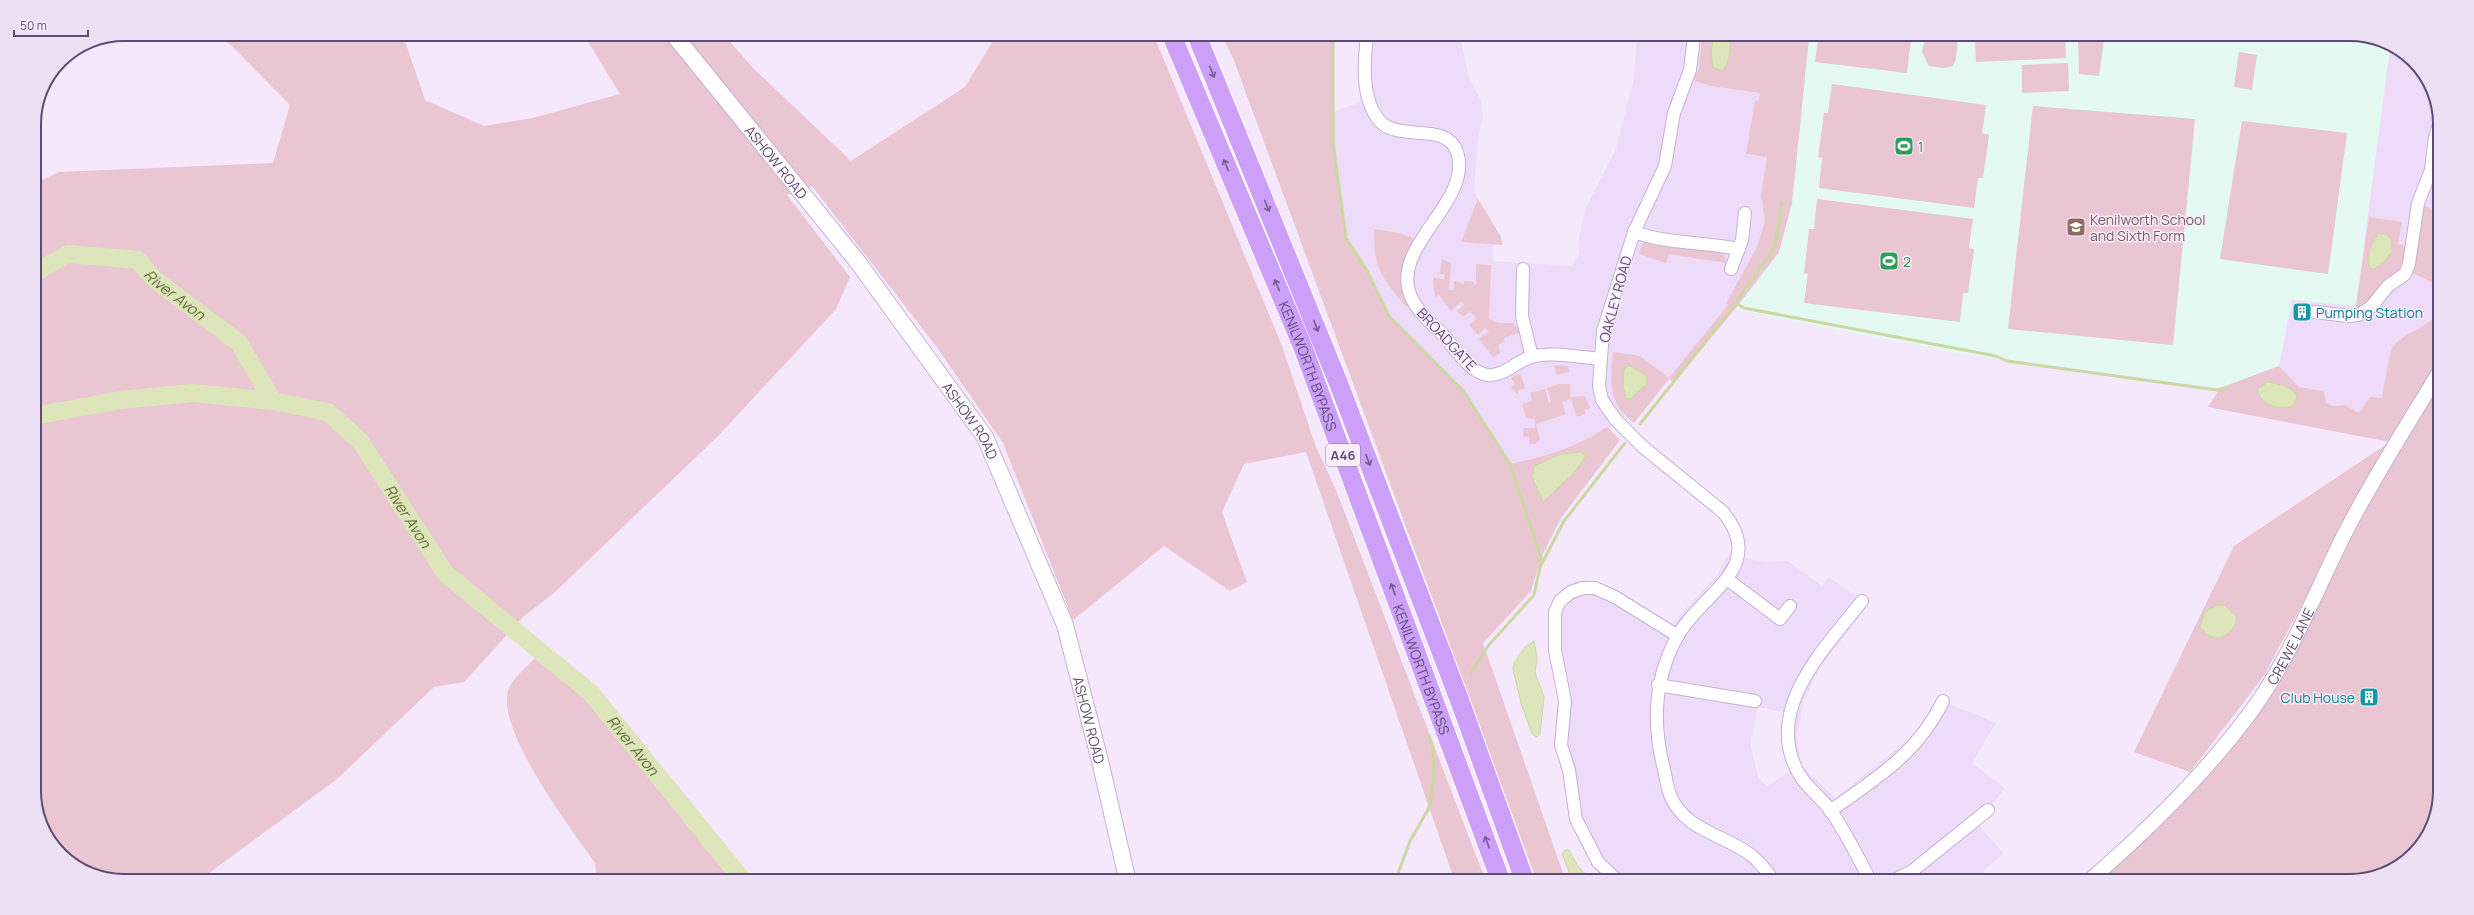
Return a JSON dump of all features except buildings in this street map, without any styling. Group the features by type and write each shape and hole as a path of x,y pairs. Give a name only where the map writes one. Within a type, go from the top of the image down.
{"highway":[{"name":"KENILWORTH BYPASS","path":"1174,41 1302,345 1498,874"},
{"name":"KENILWORTH BYPASS","path":"1199,41 1338,382 1458,696 1522,874"}],"main road":[{"name":"ASHOW ROAD","path":"679,41 857,261 985,437 1065,625 1100,761 1126,874"}],"street":[{"name":"BROADGATE","path":"1367,41 1365,55 1368,91 1371,105 1378,120 1398,131 1431,134 1445,138 1452,143 1458,158 1457,174 1450,196 1424,234 1413,258 1408,280 1413,301 1479,373 1497,374 1532,356 1544,355 1600,358"},
{"name":"OAKLEY ROAD","path":"1694,41 1690,70 1674,113 1665,166 1634,232 1604,331 1600,358 1599,385 1602,400 1608,412 1643,447 1723,512 1733,524 1739,538 1741,548 1738,558 1727,579"},
{"path":"2315,312 2348,316 2358,315 2371,307 2388,286 2405,274 2409,264 2418,203 2431,170 2433,154"},
{"path":"1731,269 1739,249 1746,213"},
{"path":"1634,232 1670,242 1721,245 1739,249"},
{"path":"1522,269 1522,316 1532,356"},
{"name":"CREWE LANE","path":"2097,874 2124,851 2200,772 2252,709 2292,644 2354,517 2433,383"},
{"path":"1768,874 1764,867 1751,855 1690,822 1675,805 1660,755 1656,715 1658,685 1678,636 1727,579 1780,618 1790,606"},
{"path":"1611,874 1598,862 1576,819 1568,766 1561,745 1565,701 1555,650 1555,612 1565,596 1578,589 1595,588 1615,597 1678,636"},
{"path":"1862,601 1844,630 1819,654 1800,686 1791,708 1788,728 1791,754 1798,773 1830,811 1867,874"},
{"path":"1658,685 1755,702"},
{"path":"1830,811 1876,778 1916,745 1933,722 1943,701"},
{"path":"1907,874 1988,810"}],"shaded area":[{"path":"226,41 403,41 406,44 425,100 484,126 533,118 620,94 588,41 729,41 754,69 851,161 965,87 993,41 1156,41 1282,346 1316,447 1336,490 1483,874 1452,874 1306,452 1244,464 1222,512 1247,582 1230,591 1164,546 1073,620 1003,443 936,346 812,186 787,195 850,277 836,309 718,436 554,593 524,616 464,682 434,687 337,779 208,874 113,873 98,870 78,860 65,850 55,837 45,817 41,796 41,278 68,263 103,257 68,254 41,269 41,181 59,172 273,163 290,105"},
{"path":"1224,41 1333,41 1333,142 1346,238 1366,269 1389,316 1464,392 1510,464 1536,458 1572,446 1607,427 1620,440 1561,518 1541,558 1531,591 1483,643 1563,874 1534,874 1233,58"},
{"path":"1367,41 1461,41 1468,75 1481,101 1483,119 1478,138 1474,192 1501,237 1502,245 1493,245 1492,261 1572,266 1579,253 1578,242 1586,208 1616,149 1633,82 1637,41 1746,41 1770,91 1767,167 1761,196 1765,221 1757,247 1726,302 1728,305 1669,378 1640,356 1623,414 1625,416 1608,429 1579,444 1536,459 1510,464 1464,392 1389,316 1366,269 1346,238 1333,142 1333,112 1369,99"},
{"path":"1702,41 1809,41 1792,203 1779,252 1736,308 1674,382 1669,379 1634,423 1619,408 1615,400 1611,382 1613,352 1640,356 1669,378 1728,305 1726,303 1757,247 1765,221 1761,196 1767,157 1746,154 1755,101 1759,100 1760,93 1712,86 1694,81 1699,67"},
{"path":"1713,41 1730,41 1727,64 1722,71 1713,67 1711,52"},
{"name":"Kenilworth School and Sixth Form","path":"1809,41 2350,41 2376,45 2389,51 2356,306 2292,300 2279,366 2220,388 1956,353 1742,311 1736,308 1779,252 1792,203"},
{"path":"1818,41 1911,41 1907,73 1815,62"},
{"path":"1924,41 1958,41 1956,59 1953,66 1944,68 1929,66 1922,52"},
{"path":"1975,41 2065,41 2066,58 1976,62"},
{"path":"2078,41 2104,41 2099,76 2079,74"},
{"path":"2389,51 2409,65 2422,83 2429,98 2433,119 2433,320 2409,334 2387,377 2382,399 2370,397 2359,413 2345,405 2333,406 2326,403 2324,391 2299,387 2279,366 2292,299 2356,306"},
{"path":"2239,52 2257,55 2252,90 2234,87"},
{"path":"2068,63 2069,91 2022,93 2022,65"},
{"name":"1","path":"1832,84 1986,105 1982,133 1989,135 1983,178 1978,178 1974,208 1819,188 1822,158 1818,157 1824,113 1828,113"},
{"path":"2033,106 2195,119 2173,345 2008,329"},
{"path":"2242,121 2347,133 2328,274 2220,259"},
{"path":"1478,199 1501,237 1502,245 1461,242"},
{"name":"2","path":"1817,199 1973,219 1969,248 1974,249 1968,293 1963,293 1960,322 1804,303 1808,274 1804,273 1809,229 1814,229"},
{"path":"2424,205 2433,210 2433,283 2411,272"},
{"path":"2369,217 2402,222 2398,244 2406,246 2402,269 2382,284 2369,301 2359,307 2356,306"},
{"path":"1374,229 1400,233 1420,241 1413,258 1413,301 1406,307 1390,287 1381,272 1375,254"},
{"path":"2378,234 2386,234 2391,239 2392,251 2385,261 2374,269 2370,268 2369,255 2371,246"},
{"path":"1644,239 1682,249 1719,250 1724,253 1726,263 1669,254 1666,263 1639,254"},
{"path":"1442,259 1451,263 1449,290 1454,290 1454,281 1464,284 1464,281 1474,282 1474,285 1476,285 1476,264 1491,265 1489,319 1498,323 1513,323 1521,332 1504,338 1505,342 1498,345 1500,353 1493,357 1479,339 1489,332 1485,328 1478,335 1469,325 1476,318 1470,311 1463,317 1457,311 1464,305 1461,301 1451,311 1439,295 1435,297 1433,278 1444,279 1445,274 1440,274"},
{"path":"2433,318 2433,370 2390,442 2208,407 2220,388 2279,366 2299,387 2324,391 2326,403 2333,406 2345,405 2359,413 2370,397 2382,398 2388,363 2393,347 2398,341 2423,326"},
{"path":"1554,365 1568,366 1569,372 1559,374 1557,377"},
{"path":"1629,366 1647,377 1647,384 1630,399 1626,398 1623,386 1624,369"},
{"path":"1518,374 1521,375 1525,388 1519,390 1517,394 1511,387 1515,384 1511,378"},
{"path":"2268,382 2285,386 2292,390 2297,397 2294,405 2283,408 2277,407 2262,399 2258,389"},
{"path":"1559,384 1570,384 1570,397 1585,396 1590,408 1584,410 1586,414 1577,417 1571,399 1562,402 1566,414 1536,424 1540,440 1535,444 1529,444 1529,437 1523,436 1524,428 1535,428 1535,419 1526,418 1522,404 1532,401 1530,393 1545,389 1549,402 1551,401 1547,388"},
{"path":"2433,396 2433,791 2427,823 2416,841 2409,850 2396,860 2376,870 2361,873 2104,874 2206,776 2320,598 2360,519"},
{"path":"2389,443 2263,677 2190,772 2134,752 2234,546"},
{"path":"1581,452 1586,456 1574,473 1543,502 1532,477 1534,466 1561,454"},
{"path":"1728,555 1766,562 1788,561 1822,586 1829,577 1868,605 1820,668 1803,703 1797,736 1800,761 1793,763 1790,713 1758,707 1750,742 1758,777 1767,786 1801,765 1835,798 1913,736 1937,699 1996,723 1972,763 2005,788 1988,810 1975,821 2004,854 1983,871 1985,874 1610,873 1572,802 1561,675 1549,636 1550,609 1556,595 1564,587 1574,581 1585,580 1597,583 1670,626 1717,575"},
{"path":"2218,605 2224,605 2237,617 2232,630 2222,637 2210,636 2200,626 2205,612"},
{"path":"1534,641 1537,657 1535,673 1544,697 1540,734 1537,737 1532,734 1521,703 1513,669 1514,663 1524,648"},
{"path":"541,652 591,693 738,874 597,874 595,863 553,803 537,777 522,750 512,725 507,703 510,686"},
{"path":"1565,850 1569,850 1577,865 1585,874 1570,874 1562,854"}],"waterway":[{"path":"1333,41 1333,142 1346,238 1366,269 1389,316 1464,392 1510,464 1541,558 1540,567"},
{"path":"1640,424 1730,311 1775,247 1782,203"},
{"name":"River Avon","path":"41,269 68,254 138,260 153,278 239,343 273,401 328,412 360,441 445,573 591,693 738,874"},
{"path":"1736,303 1744,308 1996,356 2007,361 2217,390 2227,388"},
{"path":"41,415 121,400 192,393 273,401"},
{"path":"1471,673 1488,646 1534,595 1540,567 1564,521 1625,443"},
{"path":"1398,874 1410,841 1429,808 1434,776 1433,747 1429,736"}],"place":[{"name":"1","path":"1904,146"},
{"name":"Kenilworth School and Sixth Form","path":"2076,227"},
{"name":"2","path":"1889,261"},
{"name":"Pumping Station","path":"2302,312"},
{"name":"Club House","path":"2369,697"}]}
